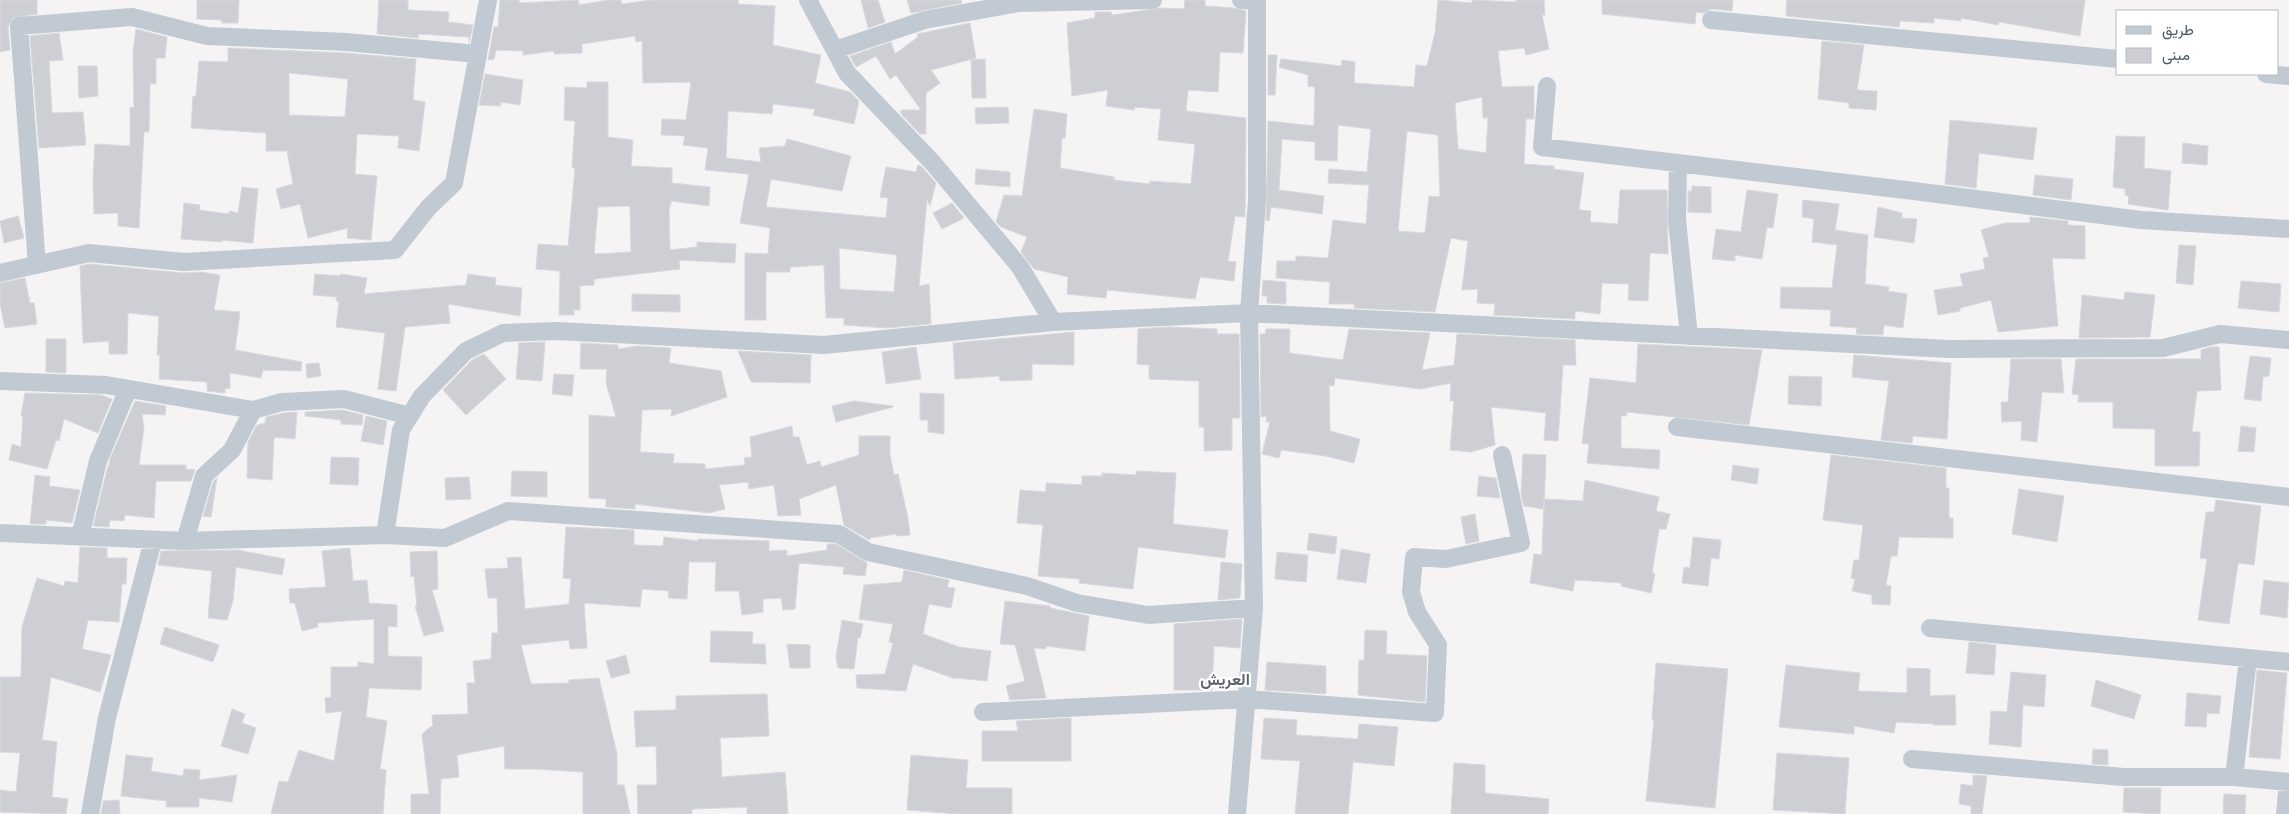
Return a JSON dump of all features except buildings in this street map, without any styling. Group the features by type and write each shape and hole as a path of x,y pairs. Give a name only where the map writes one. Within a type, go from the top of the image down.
{"street":[{"path":"0,273 89,253 184,262 395,250 428,208 454,183 488,0"},
{"path":"808,0 847,73 933,163 1020,267 1054,322"},
{"path":"834,50 925,20 1019,3 1153,0"},
{"path":"1237,814 1254,608 1249,313 1257,201 1251,0"},
{"path":"37,265 19,26 132,17 207,36 346,42 478,54"},
{"path":"1711,20 2116,59"},
{"path":"1547,86 1542,147 2141,220 2289,230"},
{"path":"1678,163 1677,220 1689,336"},
{"path":"384,535 401,430 422,396 466,351 502,333 557,331 824,345 1054,322 1249,313 1949,349 2163,348 2220,334 2289,340"},
{"path":"0,381 106,384 253,410 282,402 344,399 410,416"},
{"path":"80,537 98,461 128,388"},
{"path":"185,541 204,476 232,450 253,410"},
{"path":"1677,427 2289,497"},
{"path":"983,712 1247,699 1435,713 1438,645 1417,612 1411,592 1414,557 1446,559 1521,542 1502,455"},
{"path":"0,533 185,541 384,535 444,538 508,510 839,534 868,552 1027,586 1077,603 1148,616 1254,608"},
{"path":"90,814 108,718 153,540"},
{"path":"1930,628 2289,662"},
{"path":"2234,777 2248,658"},
{"path":"1912,759 2124,777 2234,777 2289,782 2285,814"}],"district":[{"name":"العريش","path":"1225,679"}]}
